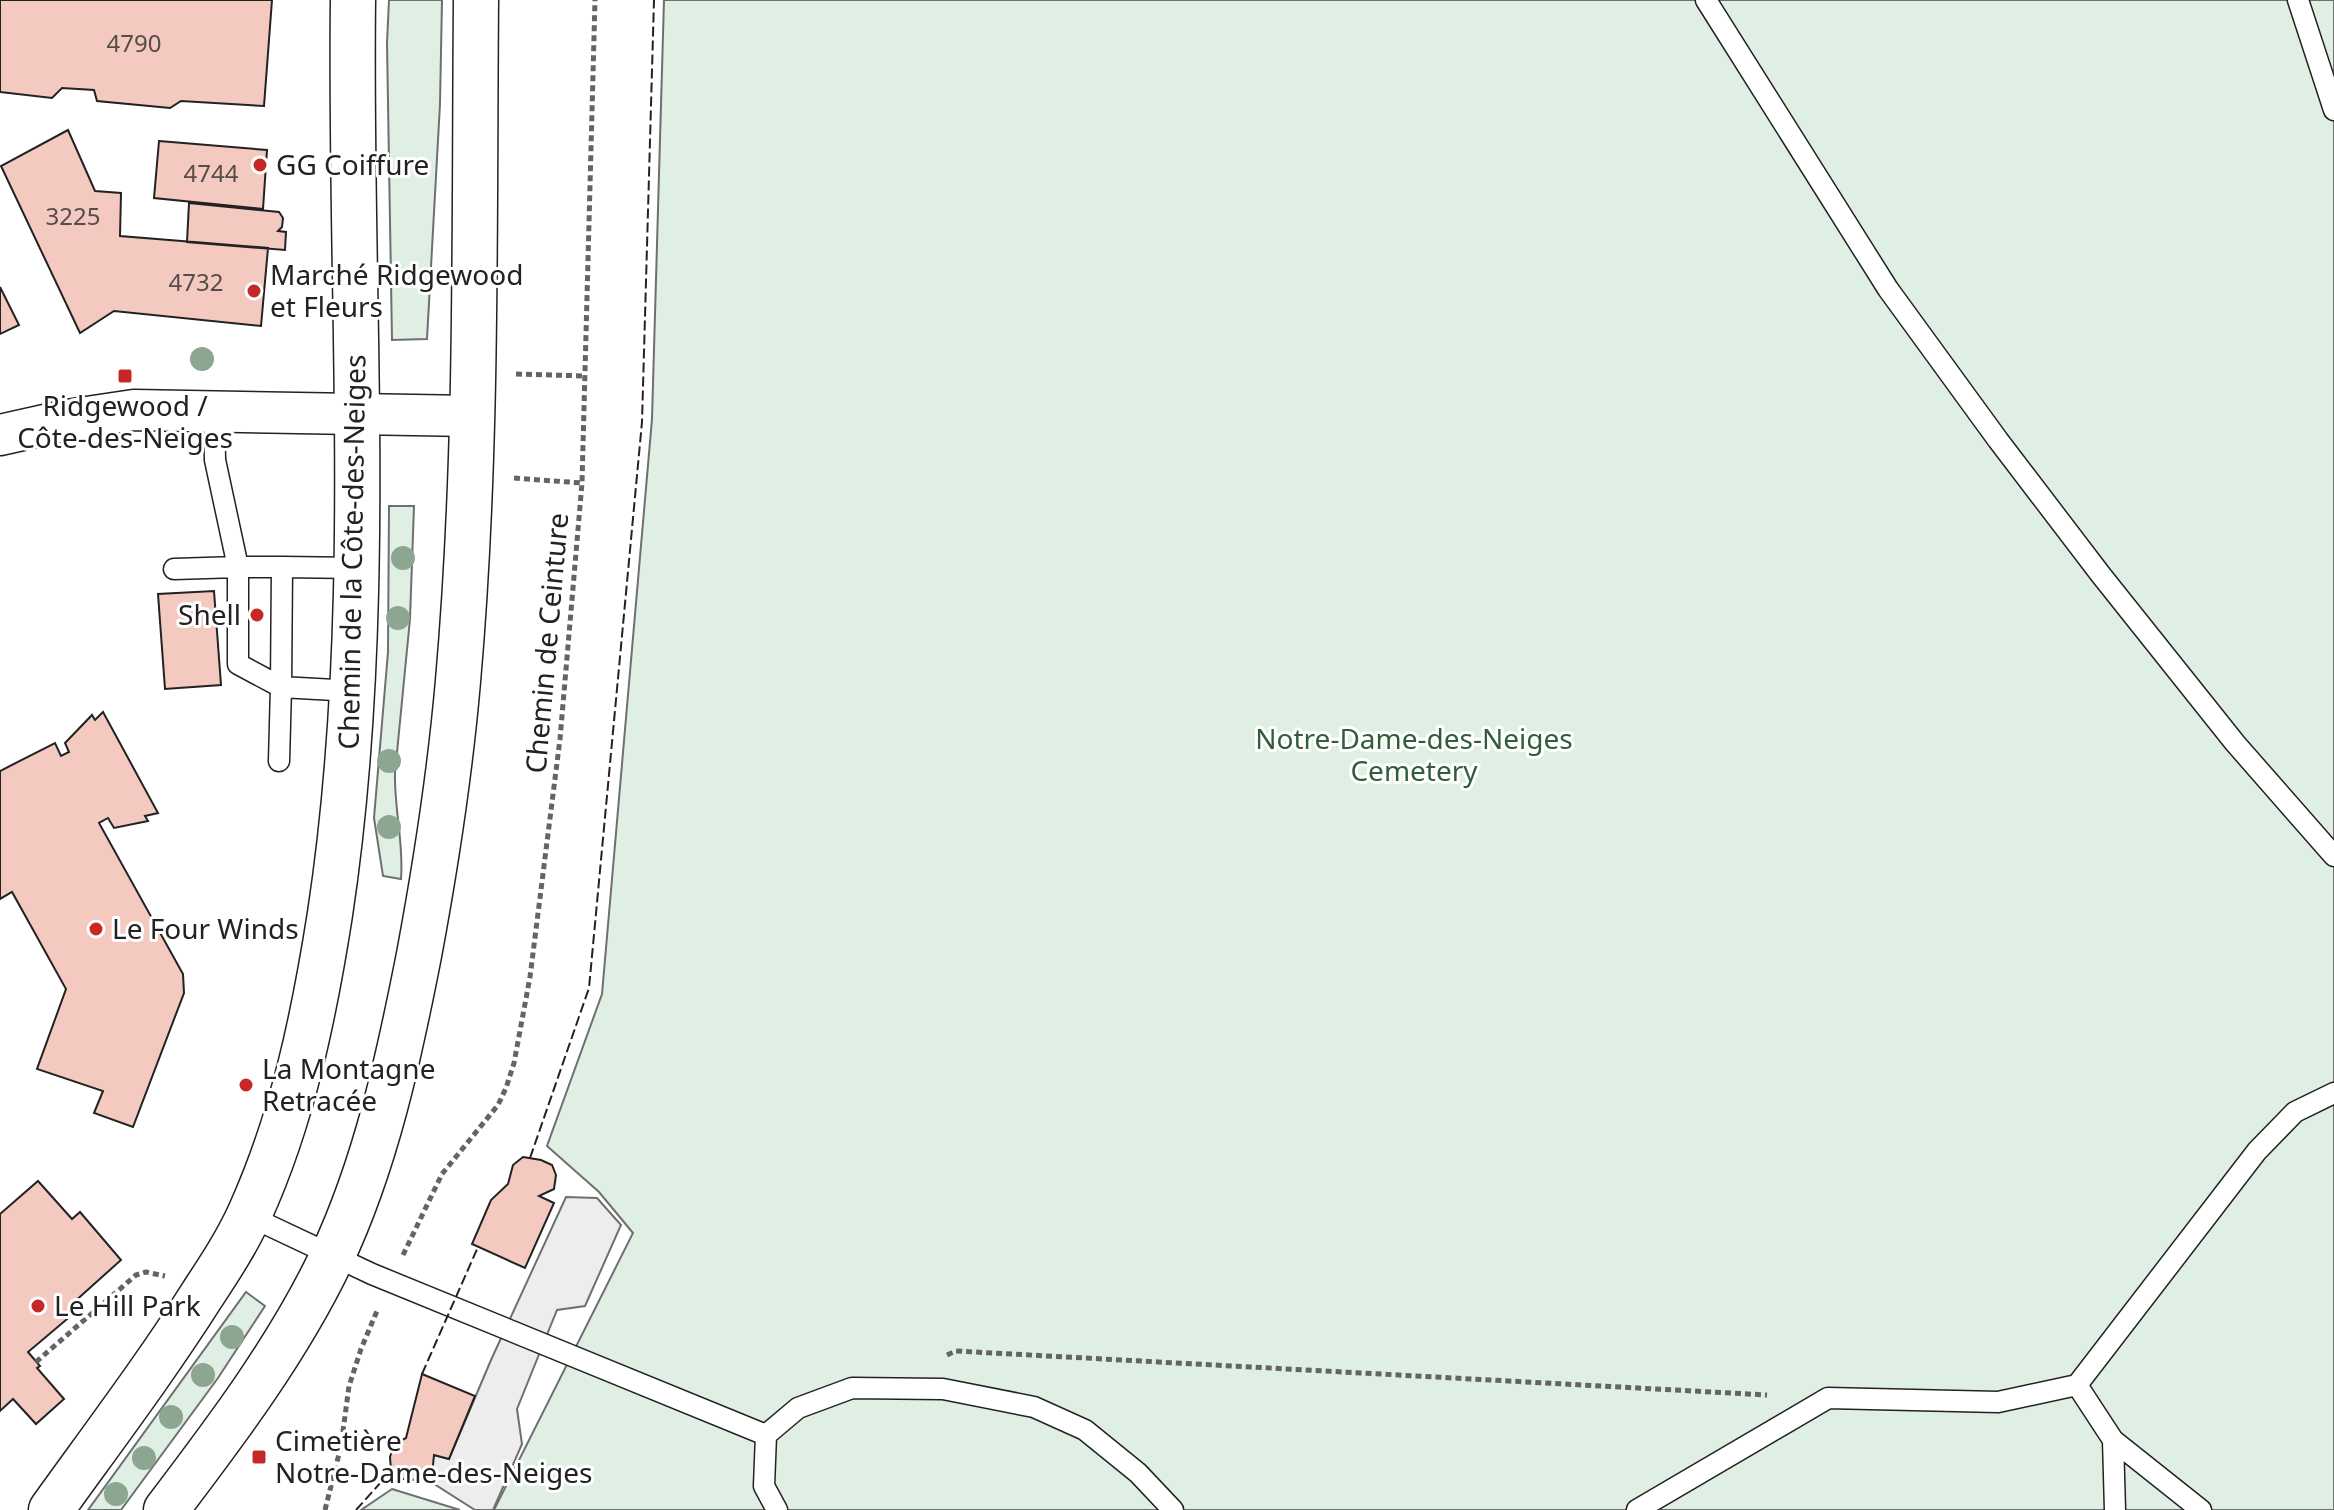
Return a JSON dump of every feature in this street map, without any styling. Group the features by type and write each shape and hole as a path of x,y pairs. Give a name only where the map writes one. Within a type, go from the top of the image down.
{"main road":[{"name":"Chemin de la Côte-des-Neiges","path":"51,1510 176,1336 249,1216 291,1103 318,983 339,848 353,691 357,568 351,129 353,0"},
{"path":"166,1510 267,1370 312,1296 332,1256 366,1169 394,1070 434,870 459,672 471,416 476,0"}],"street":[{"path":"0,435 111,412 214,410 471,416"}],"lane":[{"path":"1706,0 1888,289 1998,440 2235,743 2334,856"},
{"path":"2298,0 2334,110"},
{"path":"214,410 215,460 238,567 228,664 281,687 353,691"},
{"path":"279,761 282,567"},
{"path":"174,569 357,568"},
{"path":"1637,1510 1828,1398 1998,1402 2077,1385 2257,1151 2295,1112 2334,1093"},
{"path":"249,1216 332,1256 766,1435"},
{"path":"2077,1385 2113,1440 2201,1510"},
{"path":"777,1510 764,1486 766,1435 798,1408 852,1388 943,1389 1034,1407 1085,1430 1138,1473 1173,1510"},
{"path":"2113,1440 2115,1510"}],"path":[{"name":"Chemin de Ceinture","path":"402,1256 442,1174 498,1105 514,1063 530,977 560,739 582,483 595,0"},
{"path":"515,374 528,377 586,376"},
{"path":"513,478 582,483"},
{"path":"36,1362 136,1275 146,1272 166,1276"},
{"path":"325,1510 341,1446 349,1386 376,1313"},
{"path":"942,1356 956,1351 1828,1398"}],"green space":[{"path":"389,0 442,0 440,104 427,339 392,340"},
{"name":"Notre-Dame-des-Neiges Cemetery","path":"664,0 2334,0 2334,1510 494,1510 633,1233 599,1192 547,1146 602,994 652,419"},
{"path":"389,506 414,506 410,619 395,773 401,879 383,876 374,818 388,652"},
{"path":"246,1292 265,1306 218,1378 121,1510 88,1510"},
{"path":"392,1489 460,1510 361,1510"}],"shaded area":[{"path":"566,1197 597,1198 621,1225 585,1306 557,1310 517,1409 522,1444 493,1510 475,1510 428,1480 434,1455 449,1459"}],"building":[{"path":"0,0 272,0 264,106 181,101 170,108 97,101 94,90 62,88 52,98 0,92"},
{"path":"68,130 95,191 121,193 120,236 268,248 261,326 114,311 80,333 1,166"},
{"path":"159,141 267,150 263,209 154,198"},
{"path":"189,203 279,212 283,218 278,231 286,232 285,250 187,242"},
{"path":"0,287 19,325 0,334"},
{"path":"214,591 221,685 165,689 158,594"},
{"name":"Le Four Winds","path":"103,712 158,813 145,816 148,821 114,828 108,818 99,823 183,974 184,993 133,1127 94,1113 103,1091 37,1069 66,989 12,892 0,899 0,771 55,743 61,756 69,752 65,743 92,715 95,720"},
{"path":"523,1157 552,1165 556,1175 554,1189 539,1196 554,1203 525,1268 472,1244 491,1200 508,1184 513,1165"},
{"name":"Le Hill Park","path":"38,1181 72,1219 80,1212 121,1260 73,1303 79,1309 28,1352 40,1366 37,1368 64,1399 36,1424 13,1399 0,1411 0,1214"},
{"path":"422,1374 475,1396 449,1459 434,1455 427,1475 417,1480 403,1479 391,1471 390,1457 394,1444 406,1438"}],"fence":[{"path":"530,1158 589,988 642,422 654,0"},
{"path":"422,1374 478,1247"},
{"path":"356,1510 391,1471"}],"place":[{"name":"GG Coiffure","path":"260,165"},
{"name":"Marché Ridgewood et Fleurs","path":"254,291"},
{"name":"Ridgewood / Côte-des-Neiges","path":"125,376"},
{"name":"Shell","path":"257,615"},
{"name":"Le Four Winds","path":"96,929"},
{"name":"La Montagne Retracée","path":"246,1085"},
{"name":"Le Hill Park","path":"38,1306"},
{"name":"Cimetière Notre-Dame-des-Neiges","path":"259,1457"}]}
